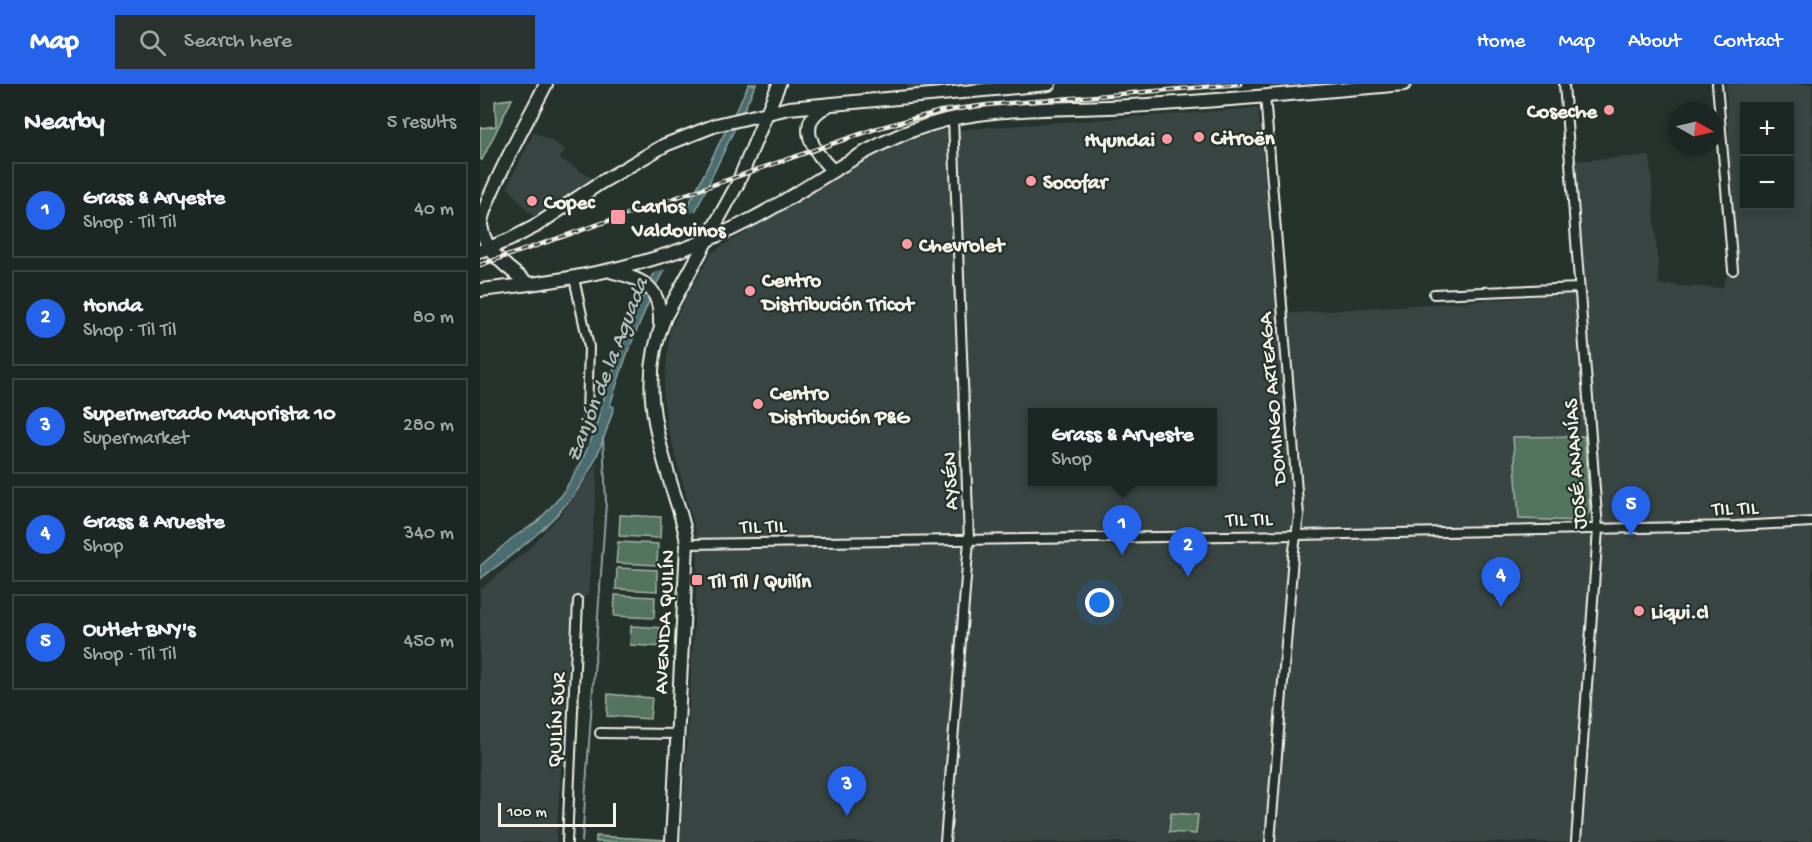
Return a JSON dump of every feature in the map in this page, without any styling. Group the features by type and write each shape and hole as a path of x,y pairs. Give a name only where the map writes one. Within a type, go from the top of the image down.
{"main road":[{"path":"529,284 485,249 481,211 546,84"},
{"name":"AVENIDA QUILÍN","path":"672,842 687,544 653,418 651,394 654,350 660,330 679,289 737,185 779,84"},
{"path":"485,249 534,227 607,178 665,145 691,136 702,129 768,112 1049,84"},
{"path":"480,290 610,272 683,250 754,219 832,170 890,138 953,118 1005,112 1129,106 1404,84"},
{"path":"1235,87 1243,97"},
{"path":"829,105 820,109 813,117 809,134 814,148 832,170"},
{"path":"610,272 642,281 654,293 659,304 660,330"}],"street":[{"name":"JOSÉ ANANÍAS","path":"1564,84 1598,529 1576,842"},
{"path":"1717,84 1734,270"},
{"name":"DOMINGO ARTEAGA","path":"1265,96 1299,516 1293,557 1270,842"},
{"name":"AYSÉN","path":"945,842 969,540 953,118"},
{"path":"574,278 589,347 586,414"},
{"path":"1434,294 1579,288"},
{"name":"TIL TIL","path":"687,544 1296,535 1812,522"},
{"name":"QUILÍN SUR","path":"567,842 578,601"},
{"path":"600,733 677,734"}],"shaded area":[{"path":"907,84 994,84 908,91"},
{"path":"1726,84 1812,84 1812,842 681,842 698,559 696,532 667,425 663,396 670,330 712,252 884,150 938,131 1258,108 1278,314 1576,294 1571,161 1650,156 1659,285 1722,288 1735,257"},
{"path":"534,132 565,149 560,159 592,178 534,217 507,187"},
{"path":"598,463 588,596 573,597 556,842 480,842 480,590 527,550 562,513"}],"green space":[{"path":"512,99 482,160 480,159 480,128 496,126 495,101"},
{"path":"1584,436 1590,511 1583,521 1519,519 1513,437"},
{"path":"620,515 661,517 660,538 619,536"},
{"path":"618,542 658,544 657,565 616,563"},
{"path":"617,568 657,570 657,591 616,589"},
{"path":"615,595 655,597 654,618 614,616"},
{"path":"631,626 665,628 664,647 630,645"},
{"path":"608,694 652,698 650,719 607,716"},
{"path":"1171,813 1198,815 1196,834 1169,832"},
{"path":"596,836 666,840 666,842 596,842"}],"water":[{"path":"749,84 756,84 695,212 654,289 628,351 610,405 614,407 593,464 571,498 544,528 480,579 480,566 511,539 538,521 561,496 580,465 594,433 606,391 635,312"}],"pier":[{"path":"699,210 667,269 650,274 680,216"}],"waterway":[{"name":"Zanjón de la Aguada","path":"582,842 606,503 603,438"}],"railway":[{"path":"480,265 875,129 941,111 987,105 1240,84"}],"place":[{"name":"Coseche","path":"1609,110"},
{"name":"Citroën","path":"1199,137"},
{"name":"Hyundai","path":"1167,139"},
{"name":"Socofar","path":"1031,181"},
{"name":"Copec","path":"532,201"},
{"name":"Carlos Valdovinos","path":"618,217"},
{"name":"Chevrolet","path":"907,244"},
{"name":"Centro Distribución Tricot","path":"750,291"},
{"name":"Centro Distribución P&G","path":"758,404"},
{"name":"Outlet BNY's","path":"1631,536"},
{"name":"Grass & Aryeste","path":"1122,555"},
{"name":"Honda","path":"1188,577"},
{"name":"Til Til / Quilín","path":"697,580"},
{"name":"Grass & Arueste","path":"1501,607"},
{"name":"Liqui.cl","path":"1639,611"},
{"name":"Supermercado Mayorista 10","path":"847,816"}]}
